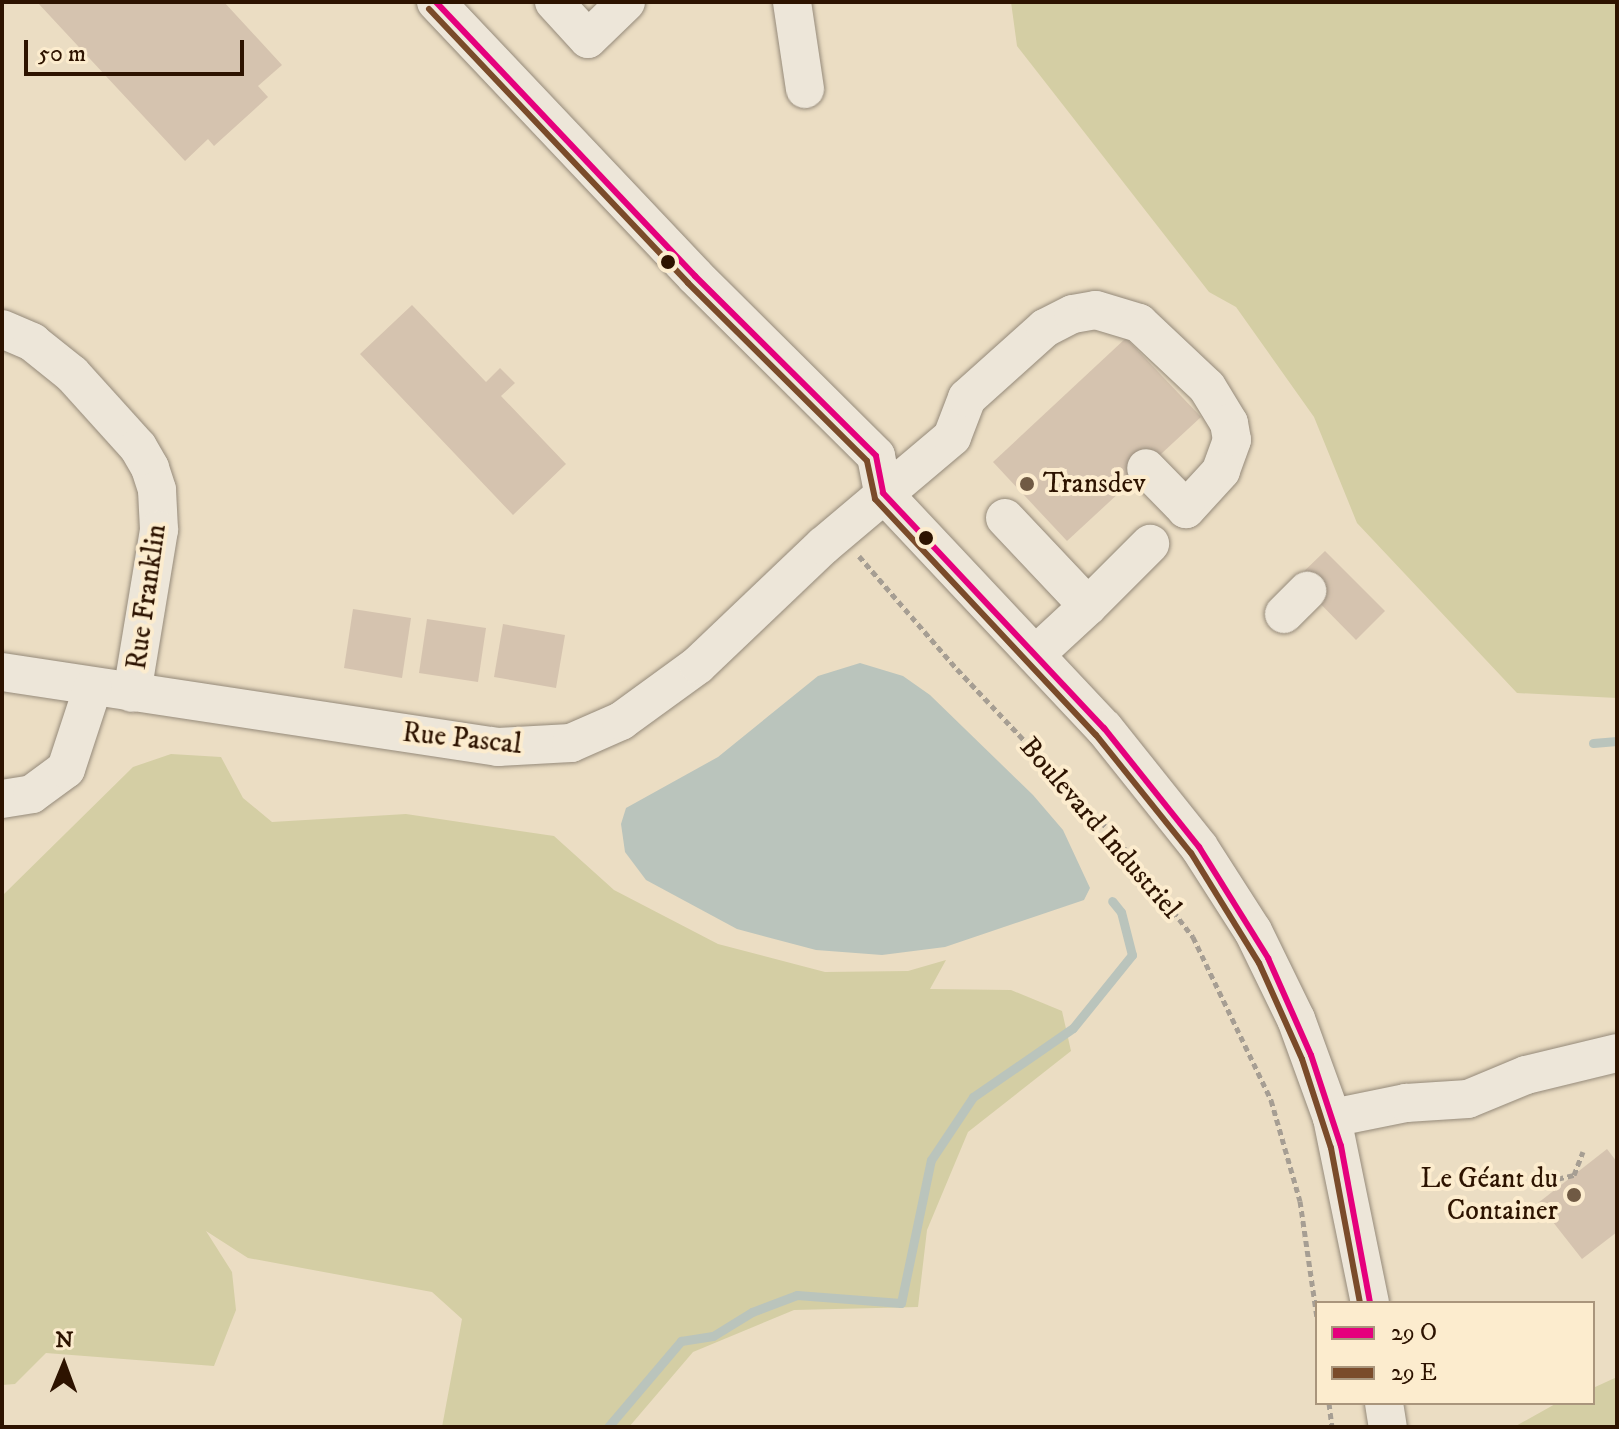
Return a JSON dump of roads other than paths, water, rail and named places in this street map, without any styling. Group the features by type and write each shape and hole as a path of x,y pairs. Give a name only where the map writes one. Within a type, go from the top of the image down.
{"street":[{"path":"436,2 695,276 876,456 883,493"},
{"path":"554,2 588,39 626,2"},
{"path":"792,2 805,89"},
{"name":"Rue Pascal","path":"2,672 498,747 571,743 621,721 698,665 883,493 952,437 967,398 1045,328 1096,310 1139,323 1207,387 1229,423 1232,440 1221,471 1186,509 1146,468"},
{"name":"Rue Franklin","path":"2,329 32,342 72,374 138,447 150,468 157,490 159,530 132,693"},
{"name":"Boulevard Industriel","path":"883,493 1035,655 1159,795 1236,903 1280,982 1332,1118 1370,1301"},
{"path":"1005,518 1088,606"},
{"path":"1035,655 1150,544"},
{"path":"2,799 32,794 66,769 93,687"},
{"path":"1332,1118 1406,1103 1468,1099 1526,1075 1617,1053"},
{"path":"1384,1405 1388,1427"}],"waterway":[{"path":"1593,743 1617,741"},
{"path":"608,1427 681,1341 713,1336 752,1312 797,1295 901,1303 931,1160 973,1097 1073,1028 1132,955 1121,912 1112,901"}],"place":[{"name":"Transdev","path":"1027,484"},
{"name":"Le Géant du Container","path":"1574,1195"}]}
